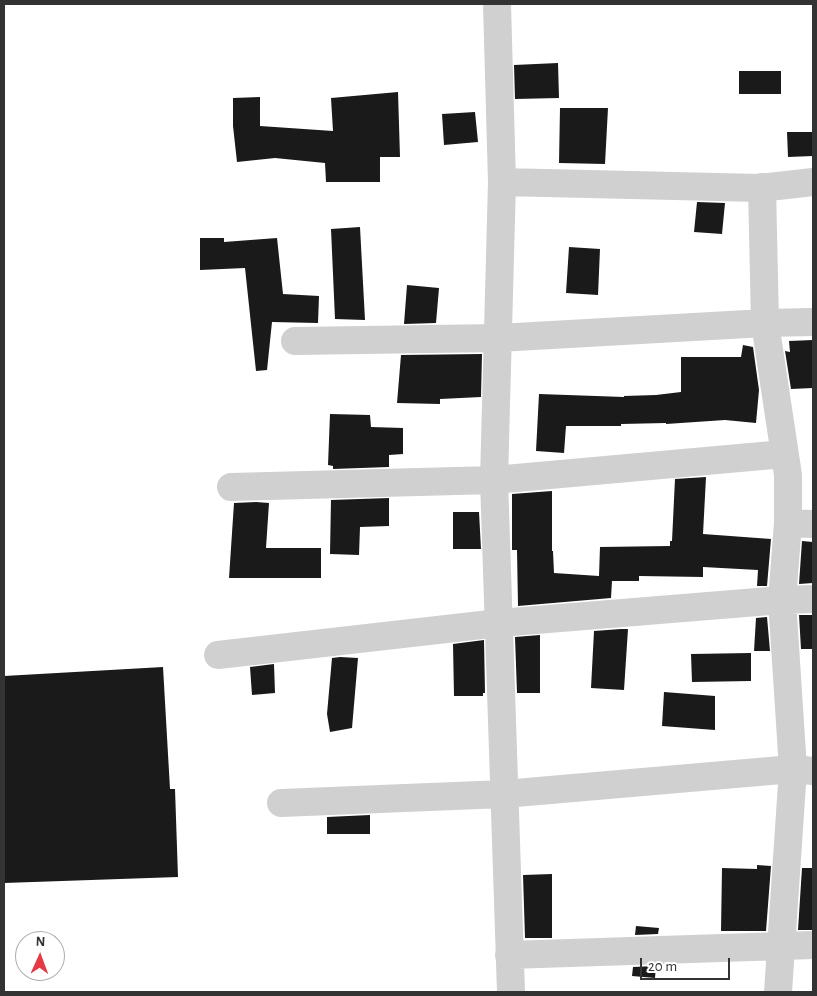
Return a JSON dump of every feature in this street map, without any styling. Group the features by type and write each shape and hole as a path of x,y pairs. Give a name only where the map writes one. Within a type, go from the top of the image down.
{"street":[{"path":"497,4 502,182 494,480 511,992"},
{"path":"502,182 762,187 813,182"},
{"path":"762,187 765,323 784,454 801,524 782,600 803,770 778,992"},
{"path":"295,341 498,338 813,322"},
{"path":"231,488 494,480 784,454"},
{"path":"218,655 499,623 813,599"},
{"path":"280,803 504,794 803,770"},
{"path":"510,955 813,945"}],"building":[{"path":"558,63 559,98 515,99 514,65"},
{"path":"739,71 781,71 781,94 739,94"},
{"path":"398,92 400,157 380,157 380,182 326,182 325,163 275,158 237,162 233,126 233,98 260,97 260,126 333,131 331,98"},
{"path":"560,108 608,108 605,164 559,163"},
{"path":"475,112 478,142 444,145 442,114"},
{"path":"787,132 813,132 813,156 788,157"},
{"path":"697,202 725,203 722,234 694,232"},
{"path":"360,227 365,320 335,319 331,229"},
{"path":"200,238 224,238 224,242 277,238 283,294 319,296 318,323 272,322 267,370 256,371 245,268 200,270"},
{"path":"569,247 600,249 598,295 566,293"},
{"path":"407,285 439,288 436,323 404,324"},
{"path":"813,340 813,388 791,389 785,351 790,352 789,341"},
{"path":"743,345 753,347 759,390 756,423 725,420 666,424 621,424 621,426 566,426 564,453 536,451 539,394 624,397 681,392 681,357 741,357"},
{"path":"482,354 481,397 440,399 440,404 397,403 401,355"},
{"path":"330,414 370,415 371,427 403,428 403,454 389,455 389,467 333,469 333,466 328,465"},
{"path":"706,477 703,534 771,539 767,586 757,586 758,570 703,567 703,577 639,576 639,581 612,581 611,598 518,606 517,550 512,550 512,494 552,491 554,573 599,576 600,547 670,546 670,541 672,541 675,479"},
{"path":"389,498 389,526 360,527 359,555 330,554 331,500"},
{"path":"234,503 269,503 266,548 321,548 321,578 229,578"},
{"path":"453,512 479,512 481,549 453,549"},
{"path":"802,541 813,542 813,583 799,584"},
{"path":"799,615 813,615 813,649 801,649"},
{"path":"767,617 770,651 754,651 756,618"},
{"path":"628,629 624,690 591,688 594,631"},
{"path":"540,635 540,693 517,693 515,637"},
{"path":"484,640 485,693 483,693 483,696 454,696 453,644"},
{"path":"751,653 751,681 692,682 691,654"},
{"path":"332,658 358,658 352,728 330,732 327,714"},
{"path":"274,664 275,693 252,695 250,667"},
{"path":"163,667 170,789 175,789 178,877 4,883 4,676"},
{"path":"664,692 715,696 715,730 662,726"},
{"path":"370,815 370,834 327,834 327,817"},
{"path":"757,865 771,866 766,931 721,931 722,868 757,869"},
{"path":"802,868 813,868 813,930 798,930"},
{"path":"552,874 552,938 525,938 523,875"},
{"path":"636,926 659,928 658,934 635,935"},
{"path":"656,966 655,978 632,976 633,967"}]}
